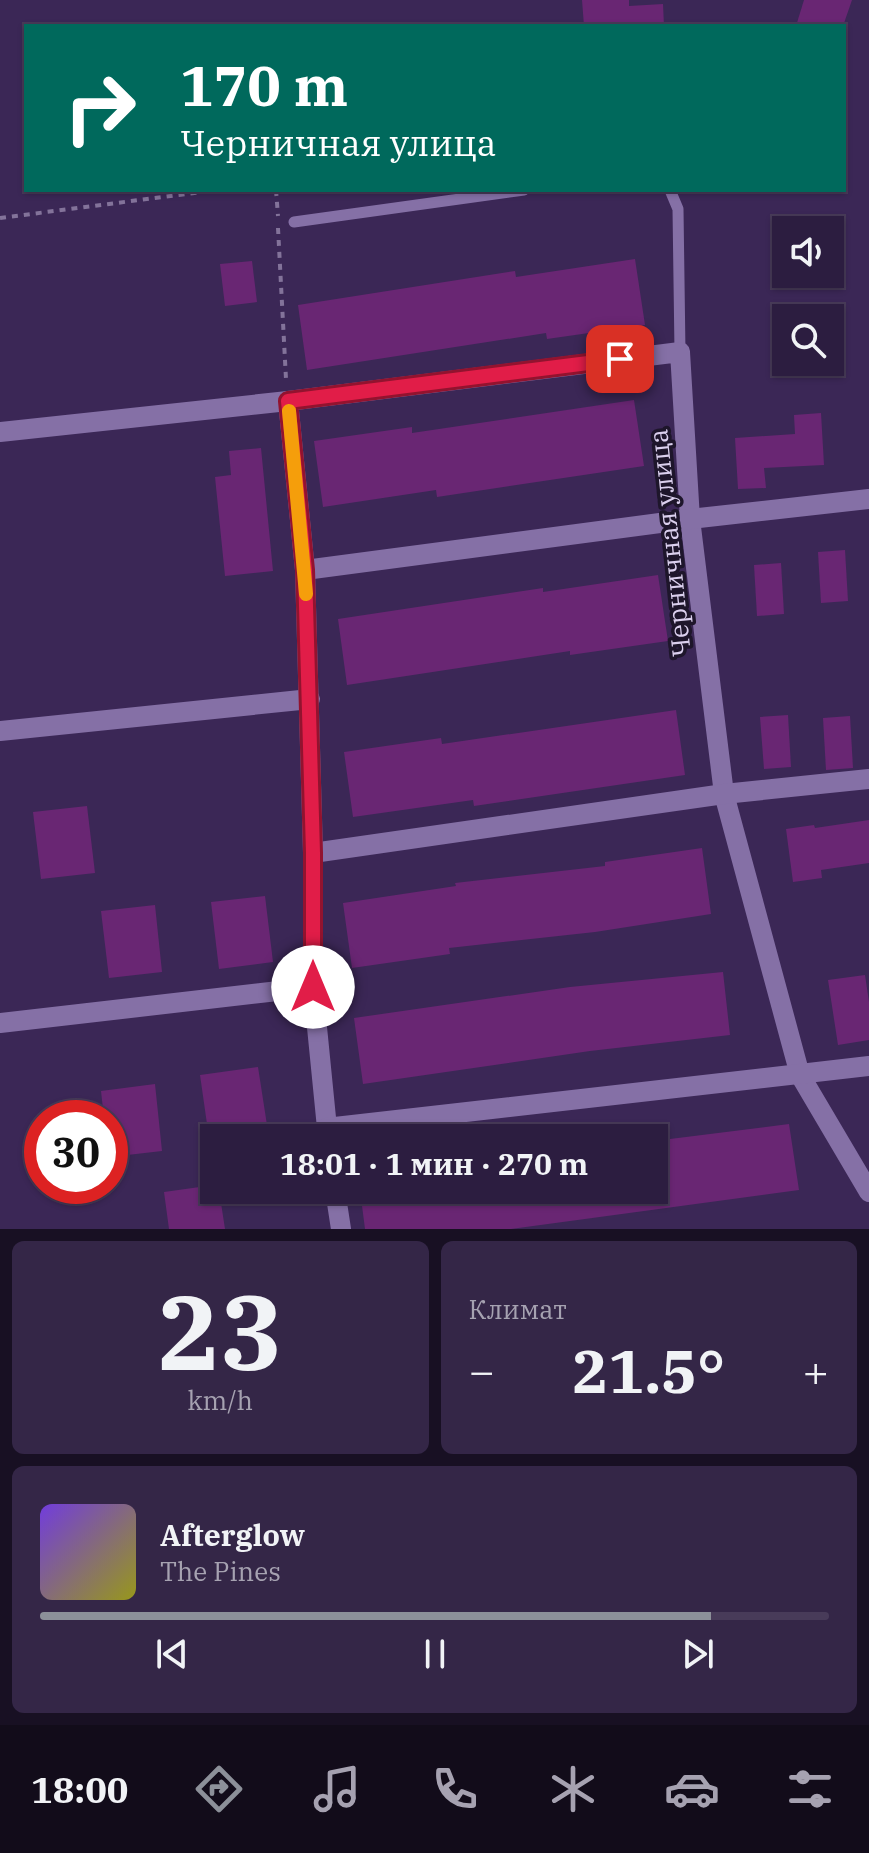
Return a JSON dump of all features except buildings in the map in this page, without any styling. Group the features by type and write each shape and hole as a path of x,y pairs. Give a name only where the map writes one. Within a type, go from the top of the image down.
{"street":[{"path":"0,432 288,401 680,352"},
{"name":"Черничная улица","path":"680,352 690,519 724,794 800,1075 869,1192"},
{"path":"288,401 305,570 313,853 313,987 326,1124"},
{"path":"305,570 690,519 869,499"},
{"path":"0,731 310,699"},
{"path":"313,853 724,794 869,779"},
{"path":"0,1023 313,987"},
{"path":"400,1124 869,1066"},
{"path":"337,1204 341,1229"}],"lane":[{"path":"294,222 510,192"},
{"path":"671,192 678,209 680,352"}],"path":[{"path":"0,218 202,192"},
{"path":"276,192 288,401"}],"slow traffic":[{"path":"289,411 306,594"}],"route":[{"path":"313,987 313,853 305,570 288,401 620,359"}]}
